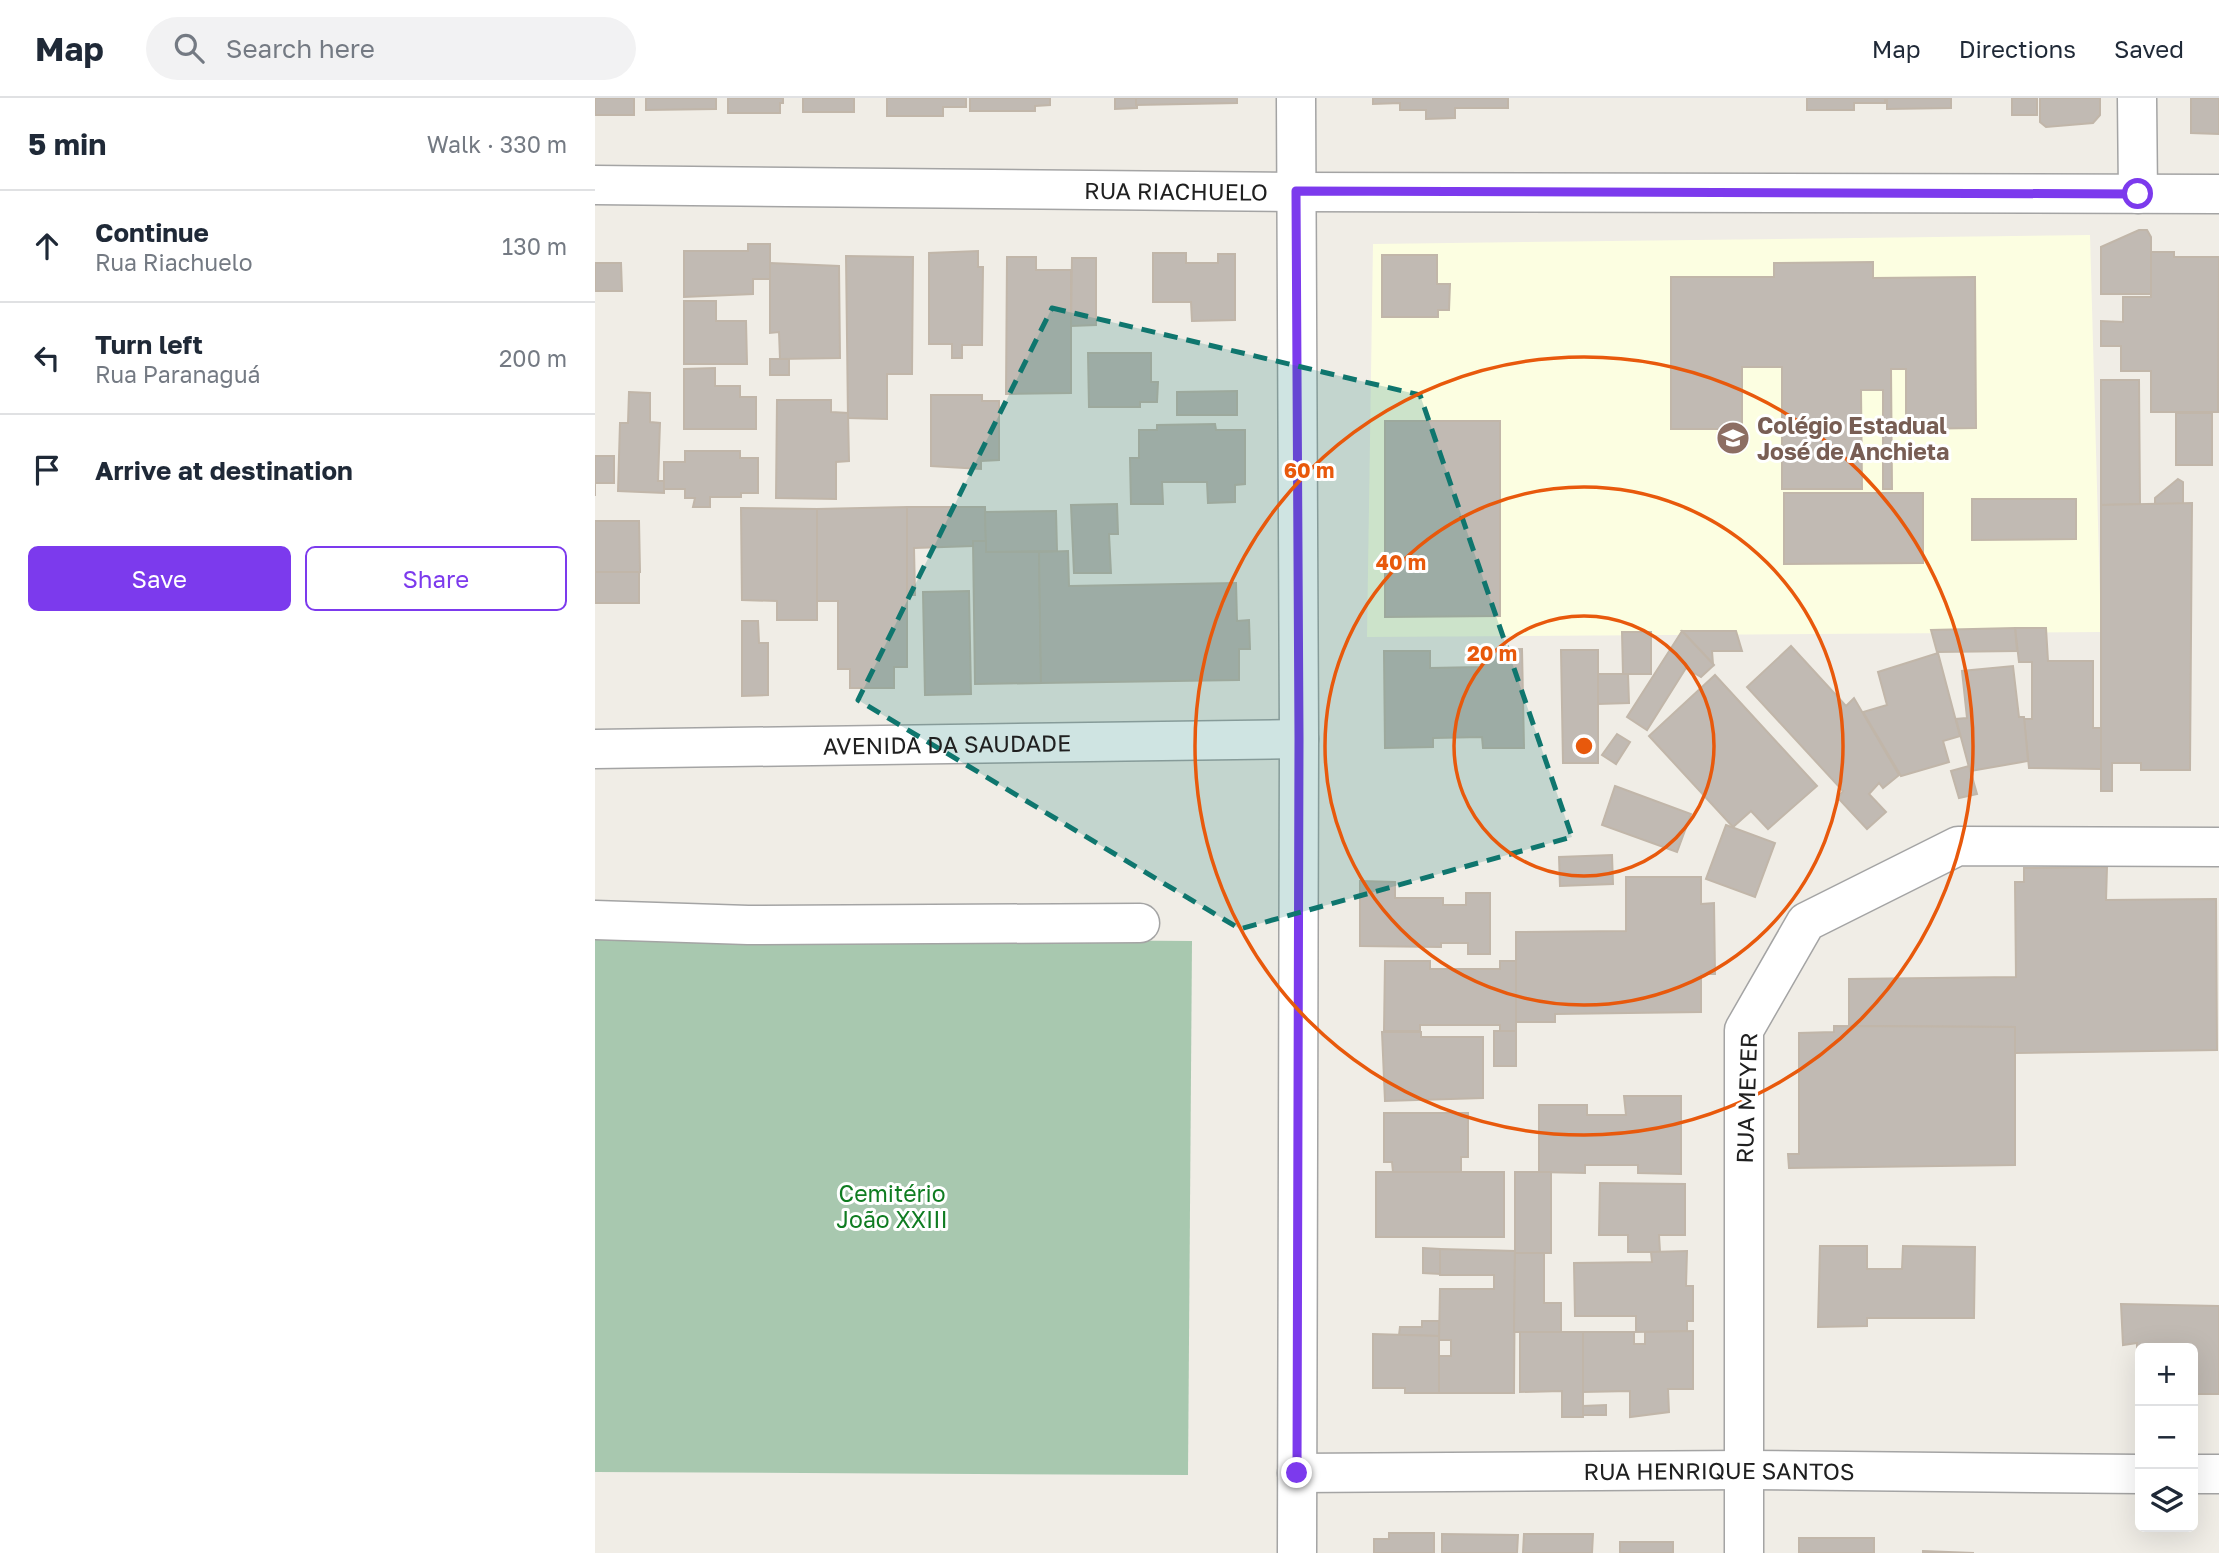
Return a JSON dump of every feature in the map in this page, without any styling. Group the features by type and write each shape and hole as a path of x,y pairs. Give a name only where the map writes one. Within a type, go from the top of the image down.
{"street":[{"path":"1296,98 1299,739 1297,1553"},
{"path":"2137,98 2138,194"},
{"name":"RUA RIACHUELO","path":"595,185 1296,191 2219,194"},
{"name":"AVENIDA DA SAUDADE","path":"595,750 1299,739"},
{"name":"RUA MEYER","path":"1744,1553 1744,1030 1806,922 1958,846 2219,847"},
{"path":"595,920 748,925 1140,923"},
{"name":"RUA HENRIQUE SANTOS","path":"1297,1473 1744,1470 2135,1474"},
{"path":"2198,1474 2219,1474"}],"highlighted area":[{"path":"1052,308 1420,395 1572,837 1240,929 858,700"}],"shaded area":[{"name":"Colégio Estadual José de Anchieta","path":"2090,235 2101,632 1367,637 1373,244"}],"green space":[{"name":"Cemitério João XXIII","path":"595,937 1192,941 1188,1475 595,1472"}],"building":[{"path":"595,98 634,98 634,115 595,115"},
{"path":"646,98 716,98 716,109 646,110"},
{"path":"728,98 783,98 783,103 780,103 780,113 728,113"},
{"path":"803,98 854,98 854,112 803,112"},
{"path":"887,98 966,98 966,107 943,107 943,116 887,116"},
{"path":"970,98 1050,98 1050,105 1035,106 1035,111 970,111"},
{"path":"1115,98 1137,98 1137,108 1115,109"},
{"path":"1136,98 1237,98 1237,103 1136,105"},
{"path":"1373,98 1508,98 1508,108 1455,108 1455,118 1426,119 1426,110 1400,110 1400,103 1373,104"},
{"path":"1807,98 1885,98 1885,103 1854,103 1854,110 1807,110"},
{"path":"1887,98 1951,98 1951,108 1887,109"},
{"path":"2012,98 2037,98 2037,115 2012,115"},
{"path":"2040,98 2100,98 2100,115 2093,123 2046,127 2040,122"},
{"path":"2191,98 2219,98 2219,134 2191,133"},
{"path":"2139,230 2147,230 2151,237 2151,294 2101,294 2101,247"},
{"path":"748,244 770,244 770,279 753,279 753,294 684,297 684,251 748,251"},
{"path":"978,251 978,267 983,267 982,345 962,345 962,358 952,358 952,344 929,344 929,253"},
{"path":"2151,252 2174,252 2174,257 2219,257 2218,412 2151,412 2151,371 2121,371 2121,346 2101,346 2101,321 2123,322 2123,297 2151,297"},
{"path":"1153,253 1186,253 1186,263 1218,263 1218,254 1235,254 1235,320 1192,321 1191,302 1153,302"},
{"path":"1382,255 1437,255 1437,284 1450,284 1449,310 1438,310 1438,317 1382,317"},
{"path":"846,256 913,257 912,374 887,374 887,419 848,418"},
{"path":"1007,257 1036,257 1036,270 1071,270 1071,393 1006,394"},
{"path":"1072,258 1096,258 1096,325 1071,326"},
{"path":"1873,262 1873,278 1975,277 1976,428 1906,429 1906,369 1891,369 1892,489 1883,489 1883,390 1861,390 1862,489 1782,489 1782,367 1742,367 1742,429 1671,429 1671,277 1774,277 1774,263"},
{"path":"595,263 621,263 622,291 595,291"},
{"path":"770,263 839,266 840,358 780,359 779,332 770,333"},
{"path":"684,301 716,301 716,321 746,321 747,364 684,364"},
{"path":"1088,353 1151,353 1151,382 1158,382 1157,402 1140,402 1140,407 1089,407"},
{"path":"770,359 789,359 789,375 770,375"},
{"path":"715,368 715,386 740,386 740,397 756,397 756,429 684,429 684,369"},
{"path":"2101,380 2139,380 2140,504 2101,505"},
{"path":"1237,391 1237,415 1177,415 1177,392"},
{"path":"629,392 650,393 650,422 660,423 658,481 664,481 664,493 618,491 620,423 628,423"},
{"path":"931,395 982,395 982,401 999,401 999,460 981,461 981,469 931,466"},
{"path":"777,400 831,400 831,412 848,413 849,461 836,462 836,499 776,498"},
{"path":"2176,413 2212,413 2212,465 2176,465"},
{"path":"1385,421 1500,421 1500,616 1385,617"},
{"path":"1215,424 1216,430 1245,430 1245,484 1235,485 1235,502 1208,503 1207,482 1162,482 1163,504 1131,504 1130,458 1139,458 1139,430 1157,430 1157,425"},
{"path":"685,451 740,451 740,458 758,458 758,493 741,493 741,497 710,497 710,507 693,507 695,498 685,498 685,489 664,489 664,462 685,462"},
{"path":"595,456 614,456 614,483 595,483"},
{"path":"2178,479 2183,482 2183,504 2155,504 2155,498"},
{"path":"1784,493 1923,493 1923,563 1784,564"},
{"path":"1972,499 2076,499 2076,539 1972,540"},
{"path":"2192,503 2190,770 2141,770 2141,763 2112,763 2112,791 2101,791 2101,505"},
{"path":"1117,504 1118,534 1109,534 1111,573 1074,573 1071,505"},
{"path":"907,507 907,667 894,667 894,688 850,688 850,669 838,669 838,601 817,601 817,509"},
{"path":"907,507 985,507 986,541 973,541 973,546 914,548 915,595 907,595"},
{"path":"741,508 817,509 817,620 777,620 777,601 742,600"},
{"path":"1056,511 1057,551 986,552 985,512"},
{"path":"595,521 639,521 640,572 595,572"},
{"path":"973,541 986,541 986,552 1039,552 1041,683 975,684"},
{"path":"1068,551 1069,586 1236,583 1237,621 1249,620 1250,649 1239,649 1239,680 1041,683 1039,552"},
{"path":"595,572 639,572 639,603 595,603"},
{"path":"969,591 971,694 925,695 923,592"},
{"path":"742,621 758,621 759,643 768,643 768,695 742,696"},
{"path":"2015,628 2046,628 2048,661 2093,661 2093,728 2101,728 2101,769 2029,768 2024,719 2032,719 2032,662 2019,662"},
{"path":"2015,628 2017,651 1937,652 1931,630"},
{"path":"1682,631 1736,631 1742,651 1712,651 1713,664"},
{"path":"1682,631 1714,665 1701,677 1686,668 1647,730 1627,717"},
{"path":"1622,632 1651,632 1651,674 1623,674"},
{"path":"1791,646 1846,706 1854,698 1899,775 1883,788 1879,783 1869,794 1886,812 1867,829 1838,798 1843,791 1747,687"},
{"path":"1522,649 1524,748 1483,748 1482,737 1433,738 1433,747 1385,748 1384,651 1430,651 1430,668 1481,667 1480,650"},
{"path":"1561,650 1598,650 1598,763 1563,763"},
{"path":"1938,653 1960,736 1943,741 1949,762 1901,776 1863,712 1887,705 1878,672"},
{"path":"2013,666 2019,717 2024,717 2028,761 1970,771 1956,719 1967,718 1962,671"},
{"path":"1598,674 1628,674 1629,703 1598,704"},
{"path":"1715,675 1817,786 1768,829 1751,811 1733,827 1649,736"},
{"path":"1617,734 1630,742 1616,764 1602,755"},
{"path":"1969,766 1977,794 1959,798 1951,771"},
{"path":"1615,786 1691,814 1677,852 1602,825"},
{"path":"1726,825 1775,843 1755,897 1706,879"},
{"path":"1612,855 1613,884 1560,886 1559,857"},
{"path":"2107,867 2106,900 2216,899 2217,1050 2015,1053 2015,1027 1849,1026 1849,979 2016,977 2015,882 2024,882 2024,868"},
{"path":"1626,877 1701,877 1701,904 1714,903 1715,974 1701,974 1701,1012 1555,1014 1555,1022 1516,1022 1516,932 1626,931"},
{"path":"1360,881 1395,882 1395,898 1443,898 1443,905 1466,905 1466,893 1490,893 1490,954 1468,954 1468,943 1441,943 1441,947 1360,946"},
{"path":"1385,961 1430,961 1430,969 1500,969 1500,961 1516,961 1516,1031 1500,1031 1500,1025 1420,1025 1420,1031 1384,1031"},
{"path":"1834,1026 2015,1027 2015,1165 1789,1168 1788,1154 1799,1154 1799,1033 1834,1032"},
{"path":"1494,1031 1516,1031 1516,1066 1494,1066"},
{"path":"1382,1032 1421,1032 1421,1037 1483,1037 1483,1098 1385,1101"},
{"path":"1624,1096 1681,1096 1681,1174 1638,1173 1638,1165 1585,1165 1585,1173 1539,1172 1539,1105 1587,1105 1587,1115 1626,1115"},
{"path":"1384,1113 1468,1113 1468,1157 1461,1157 1461,1172 1393,1172 1392,1162 1384,1162"},
{"path":"1376,1172 1504,1172 1504,1237 1376,1237"},
{"path":"1515,1172 1551,1172 1551,1253 1515,1253"},
{"path":"1600,1183 1685,1184 1685,1235 1659,1235 1660,1252 1628,1252 1628,1235 1599,1235"},
{"path":"1820,1246 1867,1246 1867,1269 1902,1269 1903,1246 1975,1247 1974,1318 1867,1318 1867,1326 1818,1327"},
{"path":"1423,1248 1440,1249 1440,1274 1423,1273"},
{"path":"1440,1249 1515,1251 1514,1393 1439,1393 1439,1356 1451,1356 1451,1340 1439,1340 1440,1289 1494,1289 1494,1275 1440,1275"},
{"path":"1687,1251 1686,1286 1693,1286 1693,1321 1687,1321 1687,1331 1636,1332 1636,1316 1575,1316 1574,1263 1652,1262 1651,1252"},
{"path":"1515,1253 1544,1253 1544,1303 1561,1303 1561,1332 1514,1332"},
{"path":"2121,1304 2219,1306 2219,1394 2198,1394 2198,1343 2123,1345"},
{"path":"1422,1321 1439,1321 1439,1336 1399,1335 1400,1327 1422,1327"},
{"path":"1693,1331 1693,1389 1668,1389 1669,1412 1630,1417 1630,1391 1583,1392 1583,1332 1634,1332 1634,1344 1645,1344 1645,1332"},
{"path":"1520,1332 1583,1332 1583,1417 1562,1417 1562,1391 1520,1392"},
{"path":"1373,1334 1439,1336 1439,1393 1405,1393 1405,1388 1373,1388"},
{"path":"1606,1405 1606,1415 1583,1415 1583,1406"},
{"path":"1389,1533 1434,1533 1434,1553 1374,1553 1374,1539 1389,1539"},
{"path":"1442,1534 1518,1535 1517,1553 1442,1553"},
{"path":"1524,1534 1593,1534 1592,1553 1523,1553"},
{"path":"1799,1538 1874,1538 1874,1553 1799,1553"},
{"path":"1620,1542 1673,1542 1673,1553 1620,1553"},
{"path":"1923,1551 1974,1553 1923,1553"}],"place":[{"name":"Colégio Estadual José de Anchieta","path":"1733,438"}],"route":[{"path":"1297,1473 1299,739 1296,191 2138,194"}]}
